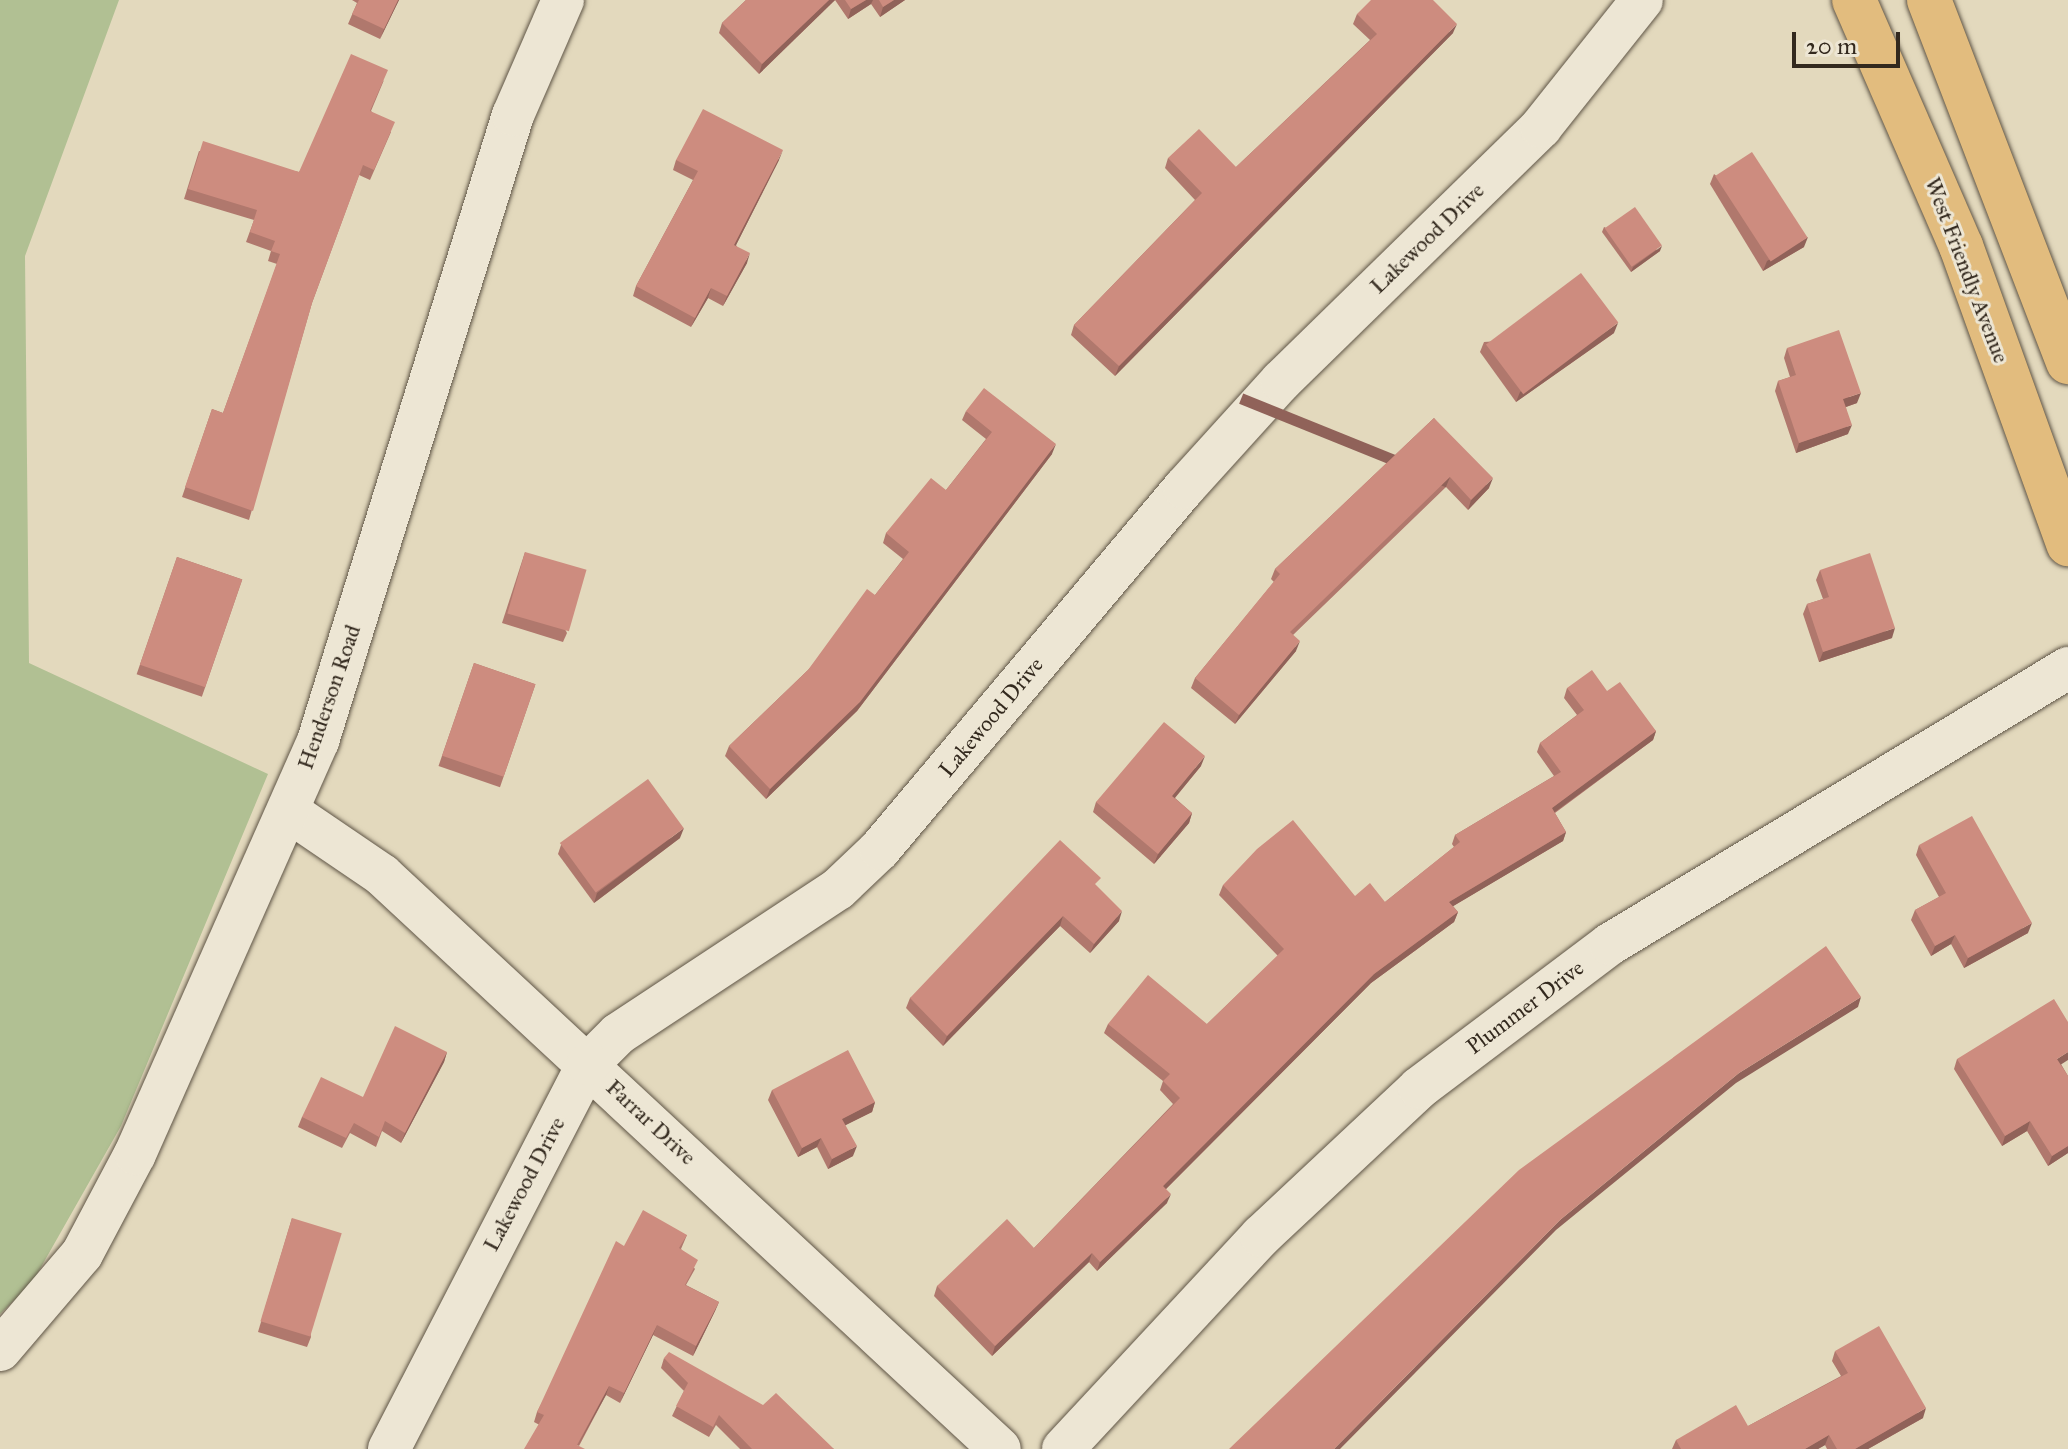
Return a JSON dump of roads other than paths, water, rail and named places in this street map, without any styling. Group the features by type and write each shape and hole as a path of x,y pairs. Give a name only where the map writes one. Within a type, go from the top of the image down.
{"main road":[{"name":"West Friendly Avenue","path":"1854,0 1961,246 2068,544"},
{"path":"1929,0 2068,362"}],"street":[{"name":"Henderson Road","path":"0,1350 82,1254 318,741 445,351 513,115 563,0"},
{"name":"Lakewood Drive","path":"389,1449 588,1064 618,1034 838,889 880,849 1184,488 1281,381 1541,127 1642,0"},
{"name":"Plummer Drive","path":"1063,1449 1261,1236 1454,1061 1610,944 2068,668"},
{"name":"Farrar Drive","path":"288,811 382,875 1000,1449"}]}
